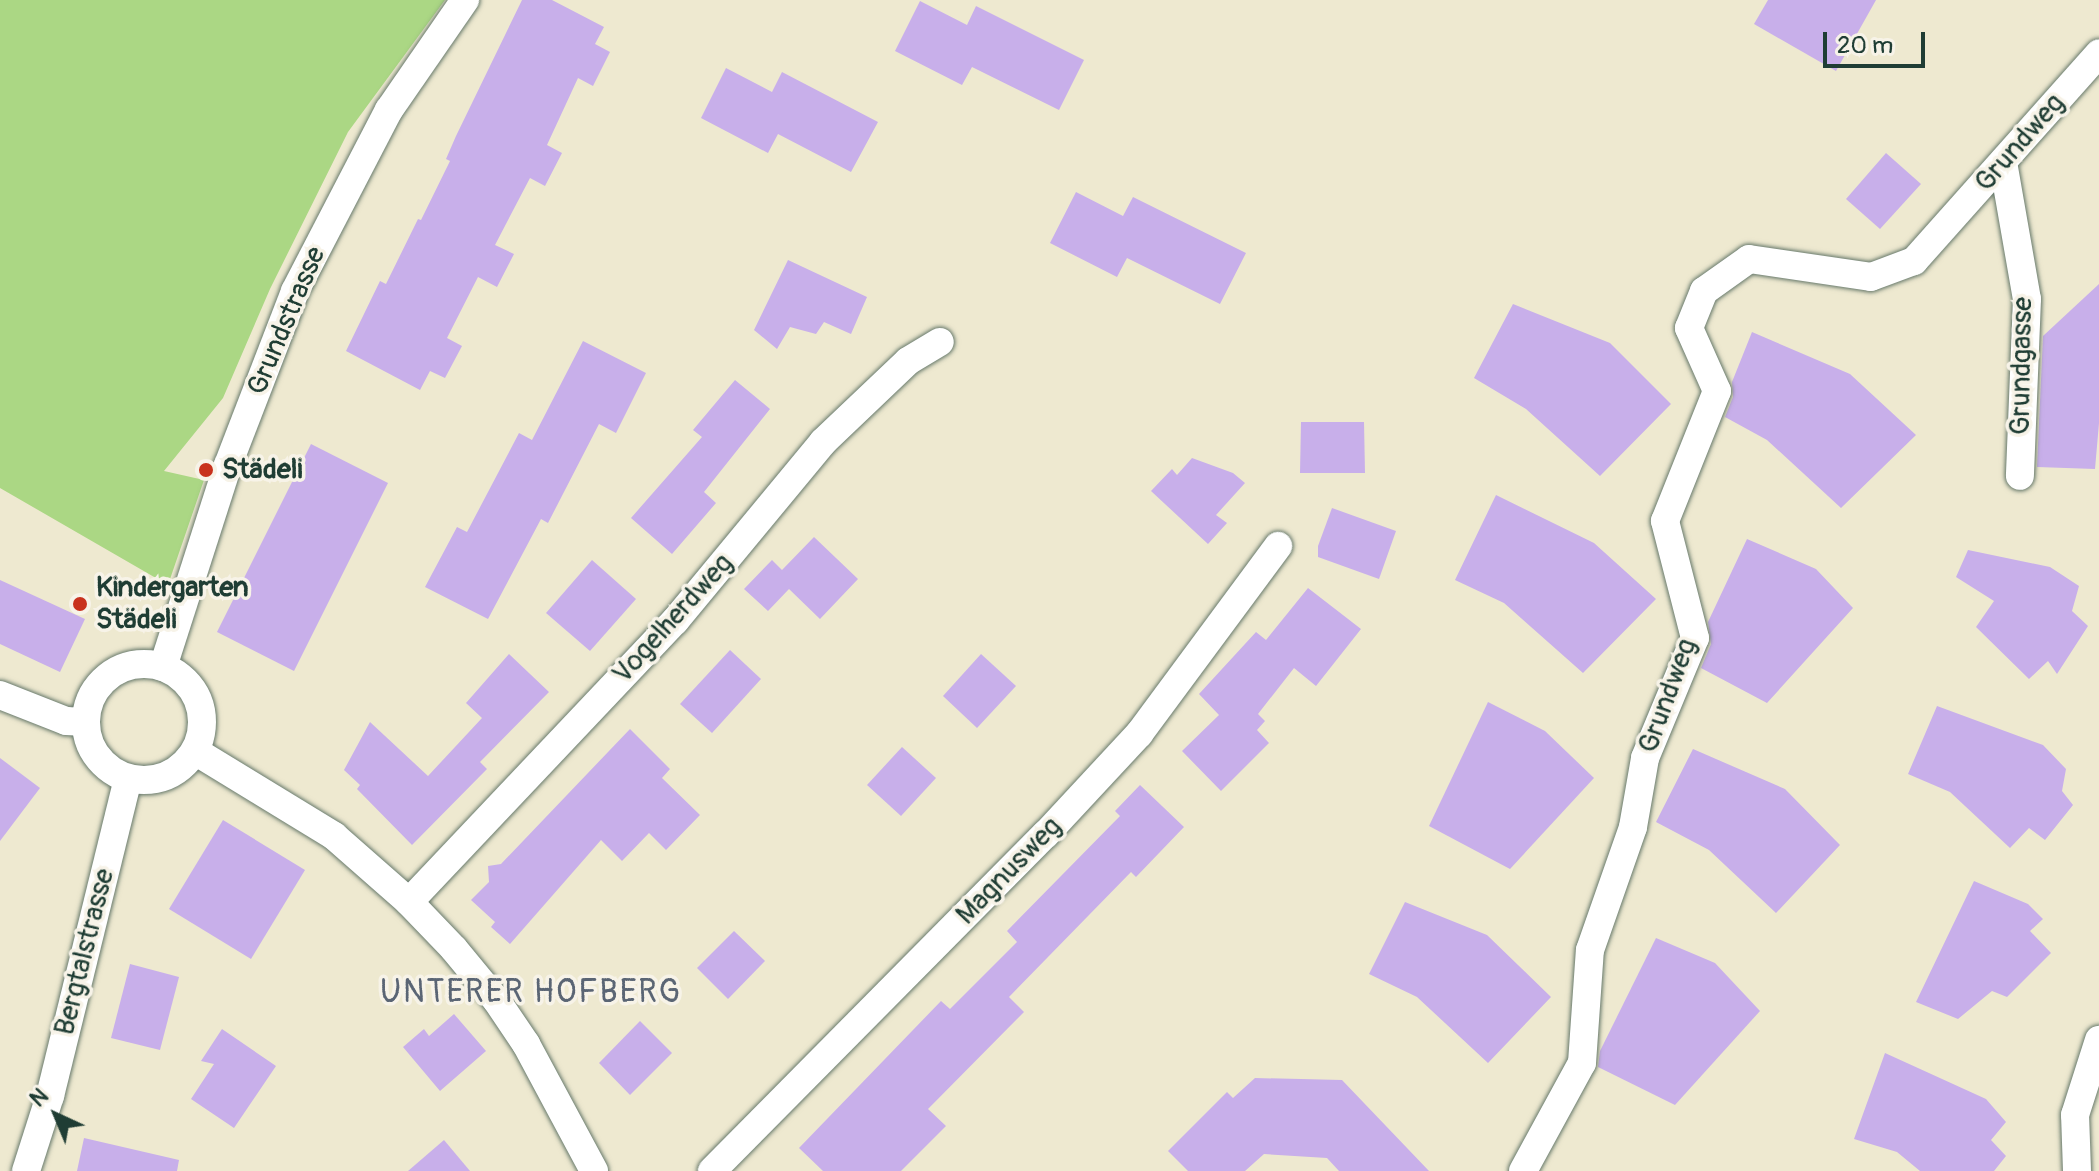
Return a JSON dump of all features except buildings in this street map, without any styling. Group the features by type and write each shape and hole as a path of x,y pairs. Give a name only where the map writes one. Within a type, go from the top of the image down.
{"street":[{"name":"Grundstrasse","path":"163,667 228,465 295,291 389,110 465,0"},
{"name":"Grundweg","path":"1523,1171 1582,1063 1590,950 1633,827 1645,758 1695,638 1665,521 1717,391 1689,328 1704,291 1749,259 1871,277 1900,269 1926,251 2099,53"},
{"name":"Grundgasse","path":"2003,162 2027,299 2020,476"},
{"name":"Vogelherdweg","path":"409,902 675,621 823,442 908,361 940,342"},
{"name":"Magnusweg","path":"712,1171 1046,834 1139,734 1278,546"},
{"path":"145,663 163,667 190,686 199,701 203,717 195,751 183,766 167,776 147,780 128,778 99,759 90,743 86,722 97,687 110,675 145,663"},
{"path":"0,695 66,721 86,722"},
{"path":"195,751 307,818 409,902 497,1001 556,1094 594,1171"},
{"name":"Bergtalstrasse","path":"26,1171 50,1096 128,778"},
{"path":"2077,1171 2075,1115 2099,1040"}],"green space":[{"path":"0,0 445,0 348,132 270,289 223,398 164,471 204,480 168,585 0,488"}],"place":[{"name":"Städeli","path":"206,470"},
{"name":"Kindergarten Städeli","path":"80,604"}],"district":[{"name":"UNTERER HOFBERG","path":"531,992"}]}
